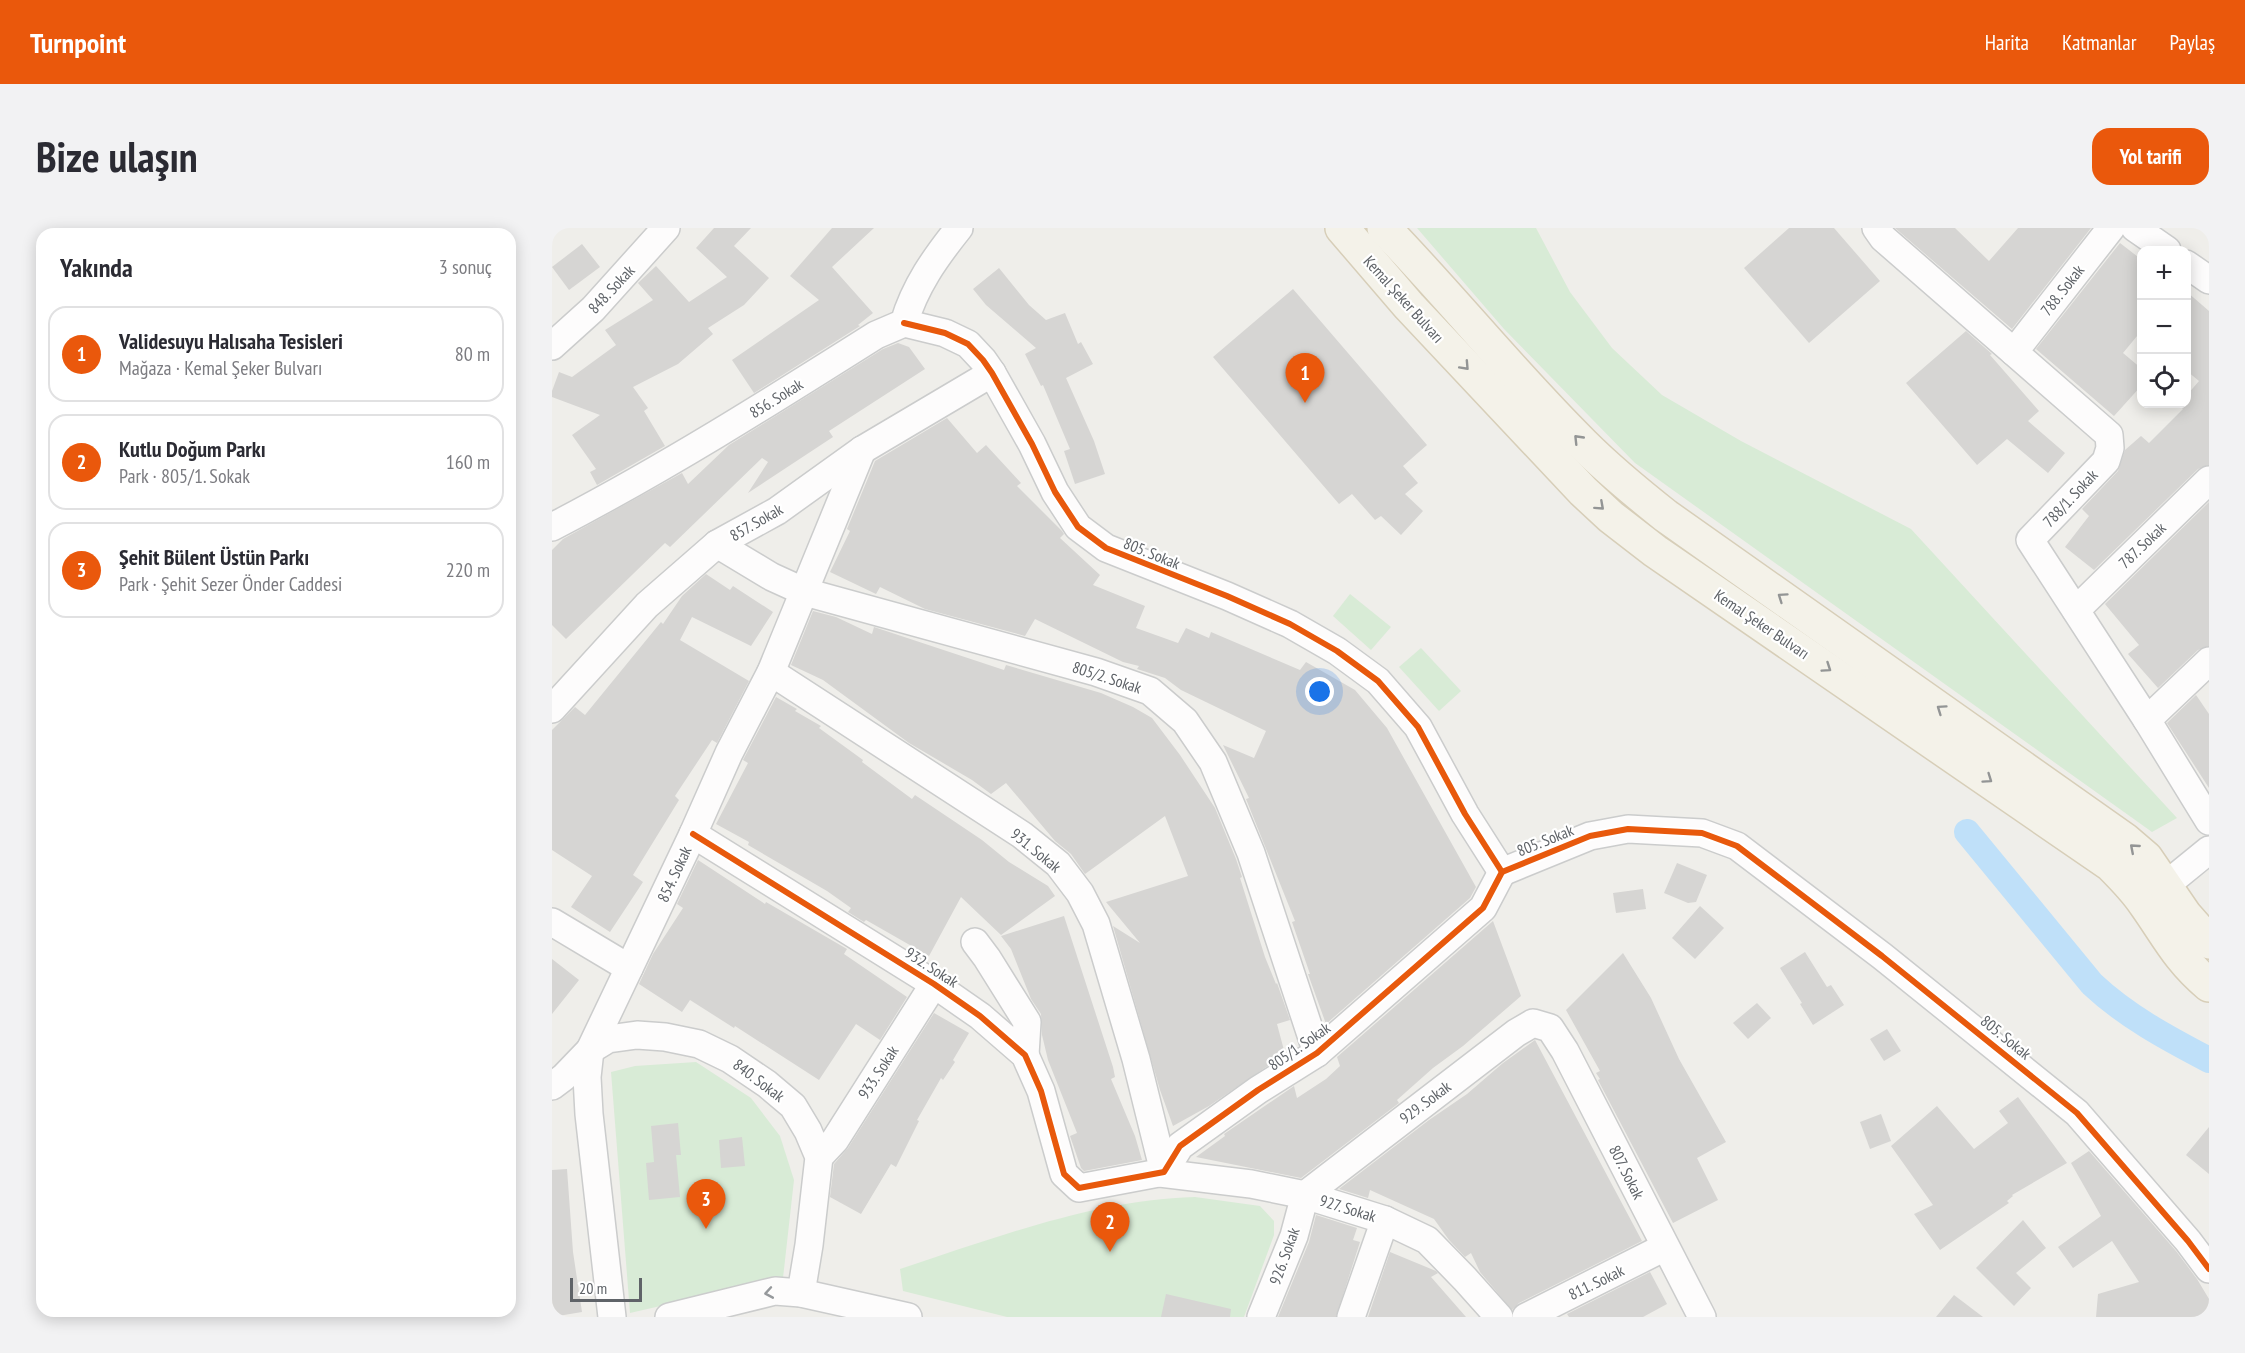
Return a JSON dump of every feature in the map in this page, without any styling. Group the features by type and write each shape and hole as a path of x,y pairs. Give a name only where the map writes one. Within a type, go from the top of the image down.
{"main road":[{"name":"Kemal Şeker Bulvarı","path":"1342,228 1409,306 1582,491 1611,517 1655,551 2111,865 2130,884 2184,961 2209,985"},
{"name":"Kemal Şeker Bulvarı","path":"1384,228 1582,443 1614,474 1666,516 2125,840 2146,858 2185,915 2209,942"}],"street":[{"name":"848. Sokak","path":"552,346 593,309 666,228"},
{"path":"904,323 912,298 932,263 959,228"},
{"name":"788/1. Sokak","path":"1876,228 1882,238 2109,435 2110,448 2106,461 2030,540 2147,720 2209,821"},
{"name":"788. Sokak","path":"2014,352 2111,228"},
{"path":"2136,228 2161,246"},
{"path":"2191,267 2209,280"},
{"name":"805. Sokak","path":"904,323 945,333 968,344 992,373 1055,492 1078,527 1106,548 1227,596 1290,624 1337,651 1378,681 1418,727 1465,814 1502,872 1590,836 1628,829 1702,833 1737,846 1899,969 2077,1113 2209,1269"},
{"name":"856. Sokak","path":"552,527 703,444 876,335 904,323"},
{"name":"857. Sokak","path":"552,709 647,604 717,544 777,511 862,450 992,373"},
{"name":"854. Sokak","path":"612,1317 589,1114 586,1077 590,1050 729,753 771,672 862,450"},
{"name":"787. Sokak","path":"2076,610 2209,480"},
{"name":"805/2. Sokak","path":"717,544 772,577 805,592 1096,672 1150,691 1185,721 1213,762 1247,842 1317,1053"},
{"path":"2147,720 2209,661"},
{"name":"931. Sokak","path":"771,672 1022,836 1058,864 1080,893 1096,924 1136,1059 1162,1173"},
{"name":"932. Sokak","path":"693,834 934,984 980,1016 1025,1055 1041,1091 1064,1174 1079,1188 1162,1173"},
{"path":"2166,885 2209,850"},
{"name":"805/1. Sokak","path":"1162,1173 1180,1146 1200,1130 1317,1053 1483,908 1502,872"},
{"path":"552,922 629,968"},
{"path":"975,942 1028,1022 1025,1055"},
{"name":"933. Sokak","path":"819,1157 835,1140 934,984"},
{"name":"929. Sokak","path":"1305,1195 1516,1033 1533,1023 1550,1028"},
{"name":"807. Sokak","path":"1550,1028 1565,1051 1702,1317"},
{"name":"840. Sokak","path":"552,1086 590,1050 608,1039 637,1035 665,1037 699,1044 720,1054 767,1084 793,1106 808,1131 819,1157 801,1293"},
{"name":"927. Sokak","path":"1162,1173 1251,1184 1305,1195 1385,1220 1427,1240 1499,1317"},
{"name":"926. Sokak","path":"1261,1317 1294,1236 1305,1195"},
{"path":"1351,1317 1385,1220"},
{"name":"811. Sokak","path":"1526,1317 1665,1247"},
{"path":"669,1317 775,1291 801,1293 847,1310 908,1317"}],"green space":[{"path":"1417,228 1536,228 1570,292 1612,348 1662,395 1741,441 1911,529 2177,818 2152,832 1635,463 1504,329"},
{"path":"1350,594 1391,627 1371,650 1333,616"},
{"path":"1421,648 1461,691 1439,711 1399,667"},
{"path":"696,1062 751,1098 780,1136 794,1180 783,1278 630,1313 611,1072 635,1066"},
{"path":"1195,1197 1260,1206 1274,1221 1274,1235 1244,1317 1007,1317 903,1291 900,1269 1008,1233 1119,1205"}],"building":[{"path":"714,228 751,228 734,246 769,278 744,305 708,328 713,334 678,364 633,387 648,408 644,411 665,446 597,485 590,472 596,469 572,435 600,415 552,397 559,372 572,377 616,345 605,330 653,300 638,283 656,266 689,302 727,277 696,248"},
{"path":"832,228 874,228 832,267 873,313 858,325 860,326 754,393 732,360 819,300 790,276"},
{"path":"1789,228 1834,228 1880,281 1809,343 1744,268"},
{"path":"1895,228 1955,228 1989,261 2018,228 2091,228 2012,329"},
{"path":"2120,243 2137,256 2137,336 2123,353 2137,365 2137,391 2114,416 2036,349"},
{"path":"582,244 600,267 569,290 552,267"},
{"path":"999,268 1029,305 1046,320 1065,313 1078,344 1081,342 1093,364 1066,378 1094,441 1105,474 1075,484 1064,451 1070,449 1043,385 1041,386 1025,354 1036,348 986,305 973,289"},
{"path":"1293,289 1427,445 1403,466 1418,483 1405,494 1423,511 1401,535 1381,516 1375,520 1352,494 1339,504 1213,357"},
{"path":"2191,295 2209,311 2209,465 2198,469 2094,570 2065,547 2089,516 2082,509 2118,471 2125,450 2141,436 2149,443 2182,408 2191,408 2191,390 2199,381 2191,374"},
{"path":"1966,331 1992,354 1990,355 2039,411 2028,421 2065,453 2048,473 2007,439 1977,465 1906,383"},
{"path":"898,343 909,347 925,369 829,431 833,437 748,493 768,462 762,458 670,547 665,543 566,639 552,625 552,550 563,539 682,473 688,484 729,445 883,349"},
{"path":"947,418 977,453 986,445 1021,483 1017,486 1062,531 1064,534 1060,538 1100,575 1093,585 1145,606 1136,628 1178,643 1186,628 1209,638 1211,632 1300,670 1306,662 1355,690 1387,728 1476,887 1470,898 1326,1024 1292,922 1295,921 1246,799 1249,798 1223,745 1254,758 1266,731 1181,690 1165,678 1137,669 1139,666 1123,662 1035,619 1025,636 925,609 880,587 876,594 830,572 850,531 847,529 875,461"},
{"path":"2209,502 2209,646 2198,650 2158,688 2128,654 2139,645 2105,604"},
{"path":"706,574 730,590 733,586 773,612 751,646 692,617 680,640 749,681 717,743 712,740 675,796 679,800 633,875 643,882 610,932 571,907 592,876 552,850 552,730 575,707 585,715 661,622 663,624 682,596"},
{"path":"813,611 836,617 872,634 874,627 1004,670 1006,665 1101,693 1152,718 1215,808 1236,859 1265,957 1290,1020 1277,1024 1285,1054 1209,1106 1173,1126 1160,1090 1113,926 1140,943 1106,902 1188,876 1165,816 1085,874 1071,854 1055,841 1006,783 991,794 972,780 909,743 823,680 791,665"},
{"path":"2196,695 2209,714 2209,788 2167,723"},
{"path":"776,697 821,726 819,728 912,799 915,795 982,840 1009,862 1048,886 1055,896 1001,935 961,897 929,956 866,920 864,922 848,912 851,908 827,891 716,824 748,763 743,760"},
{"path":"698,860 765,904 766,902 847,949 844,954 907,997 880,1040 856,1024 819,1080 690,1000 682,1012 639,984 653,954 683,908 677,904"},
{"path":"1677,863 1707,875 1696,902 1688,903 1664,893"},
{"path":"1643,889 1646,909 1616,913 1613,893"},
{"path":"1700,906 1724,928 1695,959 1672,938"},
{"path":"1064,916 1113,1067 1115,1077 1111,1079 1135,1136 1142,1160 1084,1171 1081,1168 1070,1136 1077,1133 1048,1060 1042,1035 1041,1014 1031,999 1011,949 1001,936"},
{"path":"1493,921 1521,996 1463,1046 1433,1068 1397,1100 1399,1103 1301,1178 1196,1157 1225,1136 1224,1134 1294,1086 1297,1098 1326,1079 1340,1066 1337,1057"},
{"path":"1805,952 1827,987 1831,985 1844,1005 1813,1025 1780,968"},
{"path":"1623,953 1651,998 1679,1059 1726,1142 1697,1158 1718,1200 1673,1223 1598,1080 1600,1079 1596,1073 1600,1071 1566,1010"},
{"path":"552,959 579,980 552,1014"},
{"path":"1757,1003 1771,1018 1748,1039 1733,1023"},
{"path":"934,1013 969,1033 953,1060 955,1062 943,1080 941,1078 917,1120 919,1121 896,1167 891,1164 861,1214 830,1197 834,1164 848,1148"},
{"path":"1887,1029 1901,1051 1884,1061 1870,1039"},
{"path":"1535,1040 1642,1241 1519,1303 1512,1310 1480,1272 1471,1253 1465,1257 1434,1219 1370,1190 1368,1198 1339,1189 1467,1094 1503,1063"},
{"path":"2018,1097 2067,1163 2012,1195 2007,1201 2009,1203 1940,1250 1914,1214 1933,1205 1891,1146 1937,1106 1974,1149 2008,1123 1999,1111"},
{"path":"1881,1114 1891,1141 1870,1149 1860,1122"},
{"path":"678,1123 681,1155 676,1155 680,1197 649,1200 646,1163 654,1162 651,1126"},
{"path":"2209,1127 2209,1174 2186,1155"},
{"path":"742,1137 745,1166 721,1168 719,1140"},
{"path":"2089,1151 2176,1251 2197,1279 2209,1299 2209,1317 2096,1317 2098,1294 2139,1282 2112,1241 2073,1268 2058,1247 2101,1216 2071,1163"},
{"path":"567,1169 573,1252 582,1312 552,1317 552,1170"},
{"path":"1316,1215 1357,1228 1353,1240 1360,1242 1336,1317 1278,1317 1309,1242"},
{"path":"2023,1220 2046,1248 2016,1273 2031,1288 2014,1306 1976,1268"},
{"path":"1390,1252 1436,1271 1438,1273 1431,1277 1466,1317 1368,1317"},
{"path":"1650,1272 1667,1304 1643,1317 1569,1317 1567,1314"},
{"path":"1166,1294 1231,1309 1230,1317 1161,1317"},
{"path":"1954,1295 1983,1317 1936,1317"}],"waterway":[{"path":"1967,832 2092,984 2105,996 2162,1035 2209,1060"}],"cycle path":[{"path":"904,323 945,333 968,344 983,360 1032,444 1055,492 1078,527 1106,548 1227,596 1290,624 1337,651 1378,681 1418,727 1465,814 1502,872 1590,836 1628,829 1702,833 1737,846 1882,956 2077,1113 2188,1241 2209,1269"},
{"path":"693,834 934,984 980,1016 1025,1055 1041,1091 1064,1174 1079,1188 1164,1172 1180,1146 1258,1090 1317,1053 1483,908 1502,872"}],"place":[{"name":"Validesuyu Halısaha Tesisleri","path":"1305,403"},
{"name":"Şehit Bülent Üstün Parkı","path":"706,1229"},
{"name":"Kutlu Doğum Parkı","path":"1110,1252"}]}
